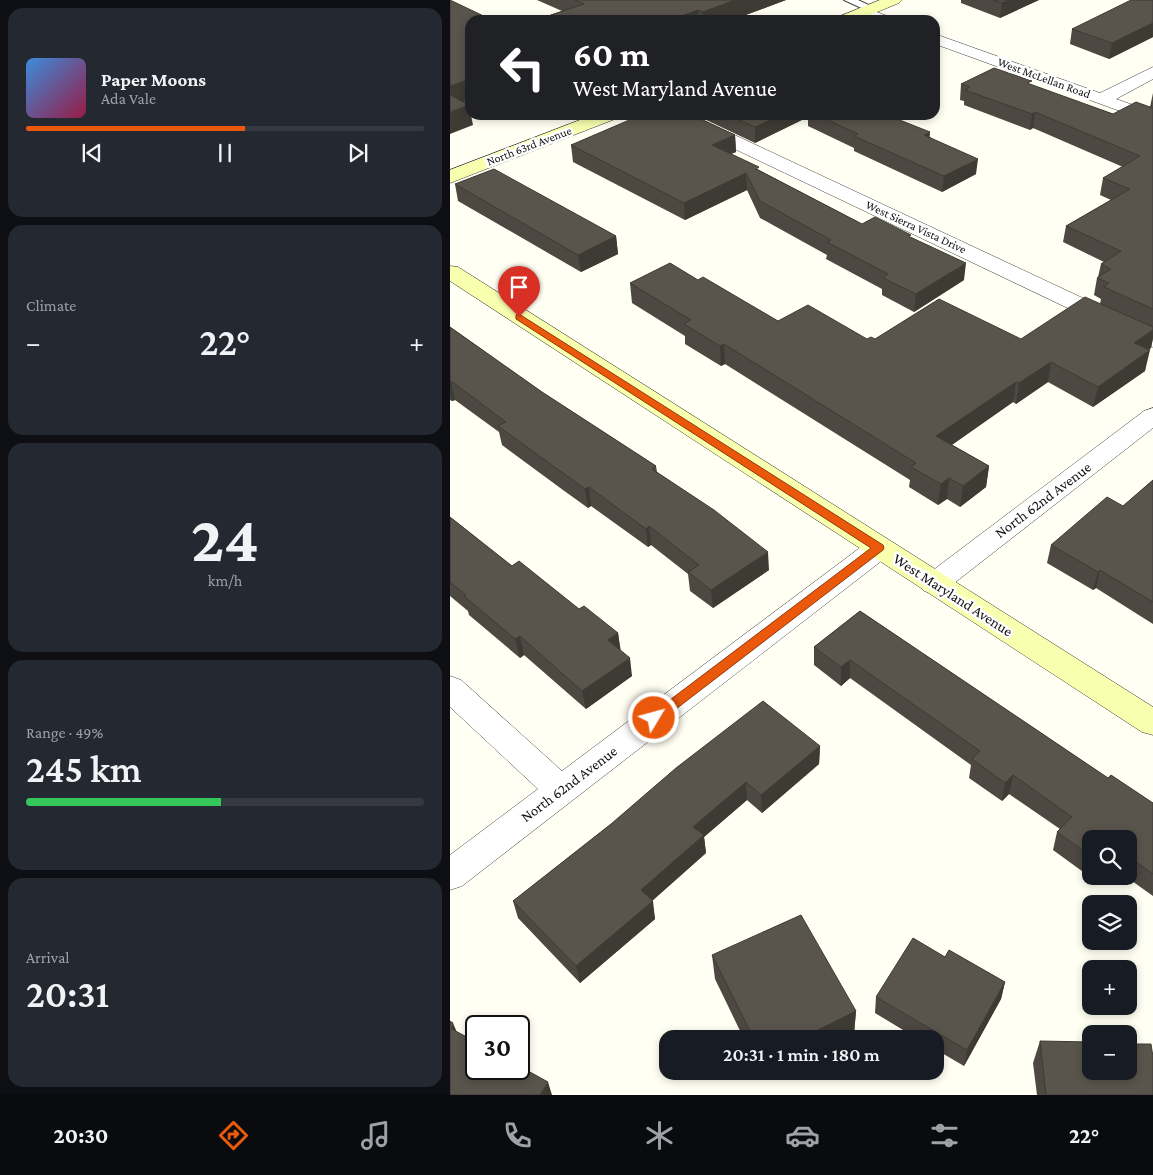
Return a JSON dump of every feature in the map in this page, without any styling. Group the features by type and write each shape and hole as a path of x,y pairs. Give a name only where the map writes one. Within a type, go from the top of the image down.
{"street":[{"path":"857,15 894,0"},
{"path":"868,11 875,15"},
{"name":"West McLellan Road","path":"940,41 1153,118"},
{"path":"1102,99 1153,72"},
{"name":"North 63rd Avenue","path":"450,177 596,120"},
{"name":"West Sierra Vista Drive","path":"689,120 1153,340"},
{"name":"West Maryland Avenue","path":"450,272 1153,723"},
{"name":"North 62nd Avenue","path":"934,584 1153,416"},
{"name":"North 62nd Avenue","path":"450,875 879,548"},
{"path":"450,688 561,790"}],"lane":[{"path":"849,0 868,11"}],"building":[{"path":"450,0 482,15 465,15 465,81 450,86"},
{"path":"575,0 735,0 703,12 698,10 684,15 551,15 584,4"},
{"path":"993,0 1009,0 1002,3"},
{"path":"1131,0 1153,0 1153,23 1112,43 1072,29"},
{"path":"994,68 1032,81 1027,83 1113,114 1136,102 1153,108 1153,309 1104,287 1109,283 1097,278 1111,269 1101,264 1121,251 1066,226 1130,189 1103,178 1140,156 1035,112 1032,114 965,90 970,87 961,84"},
{"path":"450,95 465,103 465,106 450,112"},
{"path":"629,120 703,120 735,135 712,145 759,167 756,169 862,224 875,217 911,235 908,236 966,263 916,294 883,278 888,274 827,242 831,240 760,201 746,173 684,203 571,145"},
{"path":"739,120 770,120 755,127"},
{"path":"828,120 900,120 930,132 924,135 978,159 944,176 854,136 858,134"},
{"path":"494,169 616,236 578,255 455,184"},
{"path":"670,263 698,280 703,277 778,321 808,305 867,339 871,337 875,339 939,299 1021,339 1085,297 1153,327 1153,330 1134,343 1150,350 1098,387 1051,362 1019,383 1016,382 936,436 989,466 963,486 949,478 941,484 911,467 916,463 724,344 720,346 684,324 691,320 630,283"},
{"path":"450,327 542,392 656,466 652,469 714,510 768,552 711,590 688,572 699,565 649,526 646,529 589,487 585,489 498,426 506,422 450,382"},
{"path":"1153,480 1153,602 1100,570 1098,572 1051,545 1107,497 1123,506"},
{"path":"450,517 512,566 519,561 579,609 584,606 618,633 608,640 630,658 582,691 520,636 515,639 450,582"},
{"path":"860,611 1108,778 1111,775 1153,803 1153,874 1137,863 1137,830 1082,830 1082,850 1057,832 1072,817 1013,775 1005,783 972,759 980,751 850,660 841,667 814,647"},
{"path":"763,701 820,746 761,795 746,782 693,827 704,835 641,890 653,901 576,966 513,901 611,824 676,768"},
{"path":"801,915 856,1011 818,1030 750,1030 712,955"},
{"path":"913,938 945,957 949,950 1005,982 967,1050 944,1037 944,1030 933,1030 876,997"},
{"path":"450,1028 465,1036 465,1080 530,1080 530,1072 548,1082 540,1095 450,1095"},
{"path":"1040,1041 1082,1042 1082,1080 1137,1080 1137,1044 1151,1044 1153,1095 1046,1095"}],"route":[{"path":"519,317 879,548 654,718"}]}
